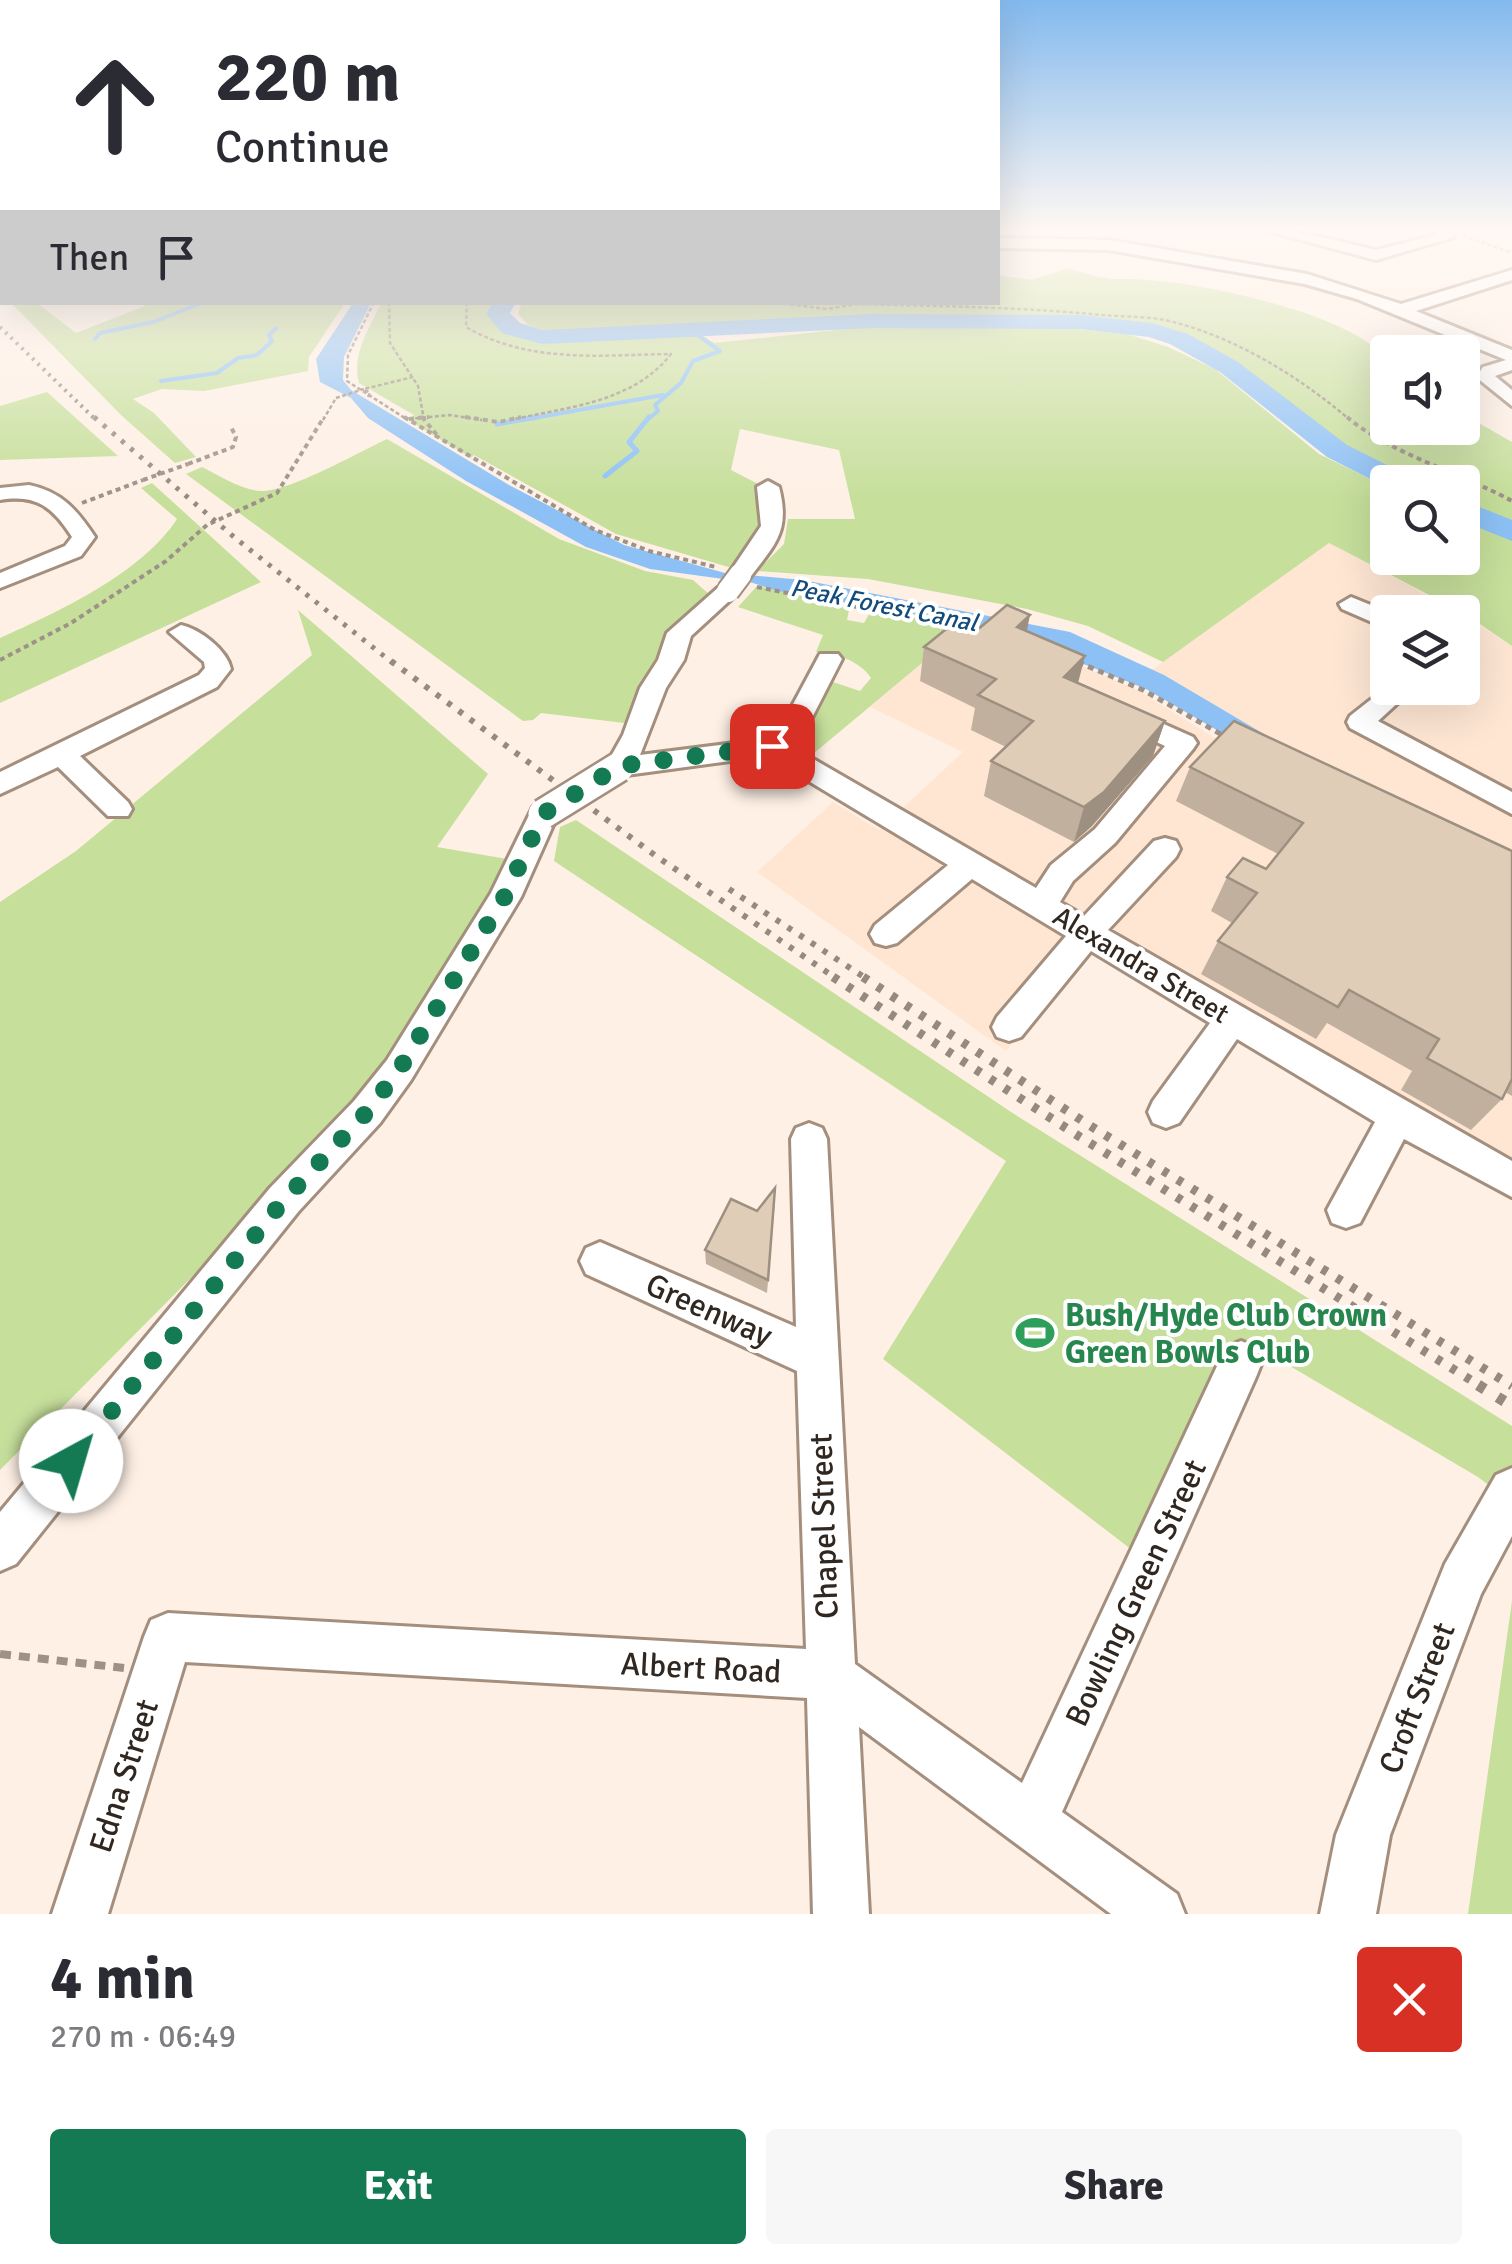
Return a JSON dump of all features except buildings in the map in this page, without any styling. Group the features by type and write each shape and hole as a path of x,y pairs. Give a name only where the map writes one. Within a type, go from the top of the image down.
{"street":[{"path":"1423,319 1512,356"},
{"path":"1512,364 1485,377 1512,400"},
{"path":"619,766 638,735 653,688 670,660 679,633 767,542 776,525 768,488"},
{"path":"0,494 40,492 65,509 84,537 80,545 0,580"},
{"path":"1352,604 1370,613"},
{"path":"0,784 214,675 218,669 216,659 180,632"},
{"path":"0,1548 284,1200 367,1112 399,1070 505,896 543,814 619,766 776,749 829,659"},
{"path":"1380,705 1360,722 1512,804"},
{"path":"1041,906 1062,872 1105,836 1183,743 1102,706"},
{"name":"Alexandra Street","path":"776,749 1397,1117 1512,1180"},
{"path":"62,754 118,809"},
{"path":"1008,1027 1086,933 1165,849"},
{"path":"886,934 970,864"},
{"path":"1166,1112 1232,1020"},
{"path":"1346,1210 1397,1117"},
{"name":"Chapel Street","path":"808,1139 841,1914"},
{"name":"Greenway","path":"600,1262 817,1358"},
{"name":"Bowling Green Street","path":"1030,1824 1241,1362"},
{"name":"Croft Street","path":"1348,1914 1363,1835 1462,1581 1512,1491"},
{"name":"Albert Road","path":"162,1655 829,1675"},
{"name":"Edna Street","path":"80,1914 162,1655"},
{"path":"829,1675 1158,1914"}],"path":[{"path":"366,319 348,356 347,381 368,397 595,530 734,576"},
{"path":"389,319 390,343 405,357 426,400 422,417"},
{"path":"408,420 450,415 499,422 593,401 635,388 657,372 671,354 529,352 485,341 466,327 466,319"},
{"path":"1147,319 1174,322 1224,340 1317,392 1368,436 1466,476 1512,502"},
{"path":"0,660 71,623 166,561 207,525 277,493 336,398 413,377"},
{"path":"364,389 370,393 368,397"},
{"path":"422,417 433,426 438,439"},
{"path":"65,509 233,447 236,437 231,427"},
{"path":"0,1654 162,1655"}],"shaded area":[{"path":"1329,543 1370,565 1370,575 1389,575 1426,595 1370,595 1370,705 1480,705 1480,626 1512,646 1512,875 1142,677"},
{"path":"961,630 1061,657 1139,691 1299,790 1512,894 1512,1201 1089,948 1006,1051 757,872 833,802 879,830 963,752 870,707"}],"green space":[{"path":"27,319 58,319 76,333 111,319 334,319 309,357 308,371 204,391 162,389 133,399 154,413 196,457 175,463 122,416"},
{"path":"373,319 505,319 515,327 563,338 695,331 714,343 855,328 1066,328 1127,334 1168,347 1215,369 1319,454 1370,479 1370,564 1329,543 1163,662 1088,626 1027,609 868,579 757,571 784,544 788,519 855,519 839,450 740,429 731,470 768,489 776,525 732,568 616,534 474,455 471,458 408,420 414,415 359,383 357,372 363,342"},
{"path":"523,319 1321,319 1370,345 1370,445 1480,445 1480,424 1512,442 1512,646 1480,624 1480,595 1429,595 1391,575 1480,575 1480,465 1370,468 1337,451 1229,367 1159,332 1079,322 814,324 814,320 547,331"},
{"path":"47,392 118,456 0,460 0,406"},
{"path":"387,439 559,539 645,571 693,580 711,596 681,617 663,643 648,684 641,725 541,713 533,720 523,721 186,474 202,467 246,488 273,490"},
{"path":"152,483 261,582 0,703 0,638 121,574 162,539 177,519 141,488"},
{"path":"757,586 850,605 847,620 864,623 872,609 964,628 801,764 771,746 827,680 860,691 871,678 847,659 816,652 823,635 738,607"},
{"path":"298,610 488,774 437,847 513,860 377,1082 320,1148 0,1470 0,902 76,851 312,655"},
{"path":"576,820 1011,1112 1512,1426 1512,1503 1478,1477 1268,1353 1166,1576 883,1359 1006,1161 554,861 560,827"},
{"path":"1512,1601 1512,1914 1468,1914"}],"water":[{"name":"Peak Forest Canal","path":"342,319 363,319 344,357 343,380 351,390 509,485 624,545 725,573 803,580 1070,632 1164,675 1350,785 1239,743 1146,689 1036,645 924,616 778,591 753,583 650,569 586,547 466,481 368,418 351,398 320,382 316,359"}],"waterway":[{"path":"95,339 100,333 160,319"},
{"path":"503,319 511,328 542,337 872,321 1079,322 1152,330 1179,339 1229,367 1337,451 1370,468"},
{"path":"161,381 217,373 238,358 257,355 272,341 269,335 276,328"},
{"path":"647,420 658,411 655,405 681,383 693,361 720,351 692,331"},
{"path":"522,420 663,395"},
{"path":"497,424 537,417"},
{"path":"605,476 637,451 629,442 649,417"},
{"path":"1480,517 1512,532"}],"railway":[{"path":"0,327 96,420"},
{"path":"94,417 234,537 394,664"},
{"path":"391,661 656,856 837,979"},
{"path":"729,889 867,979"},
{"path":"833,977 1080,1137 1482,1387"},
{"path":"863,977 1089,1125 1512,1386"},
{"path":"1478,1385 1512,1406"}],"place":[{"name":"Bush/Hyde Club Crown Green Bowls Club","path":"1035,1333"}],"route":[{"path":"71,1461 284,1200 367,1112 399,1070 505,896 543,814 619,766 772,746"}]}
